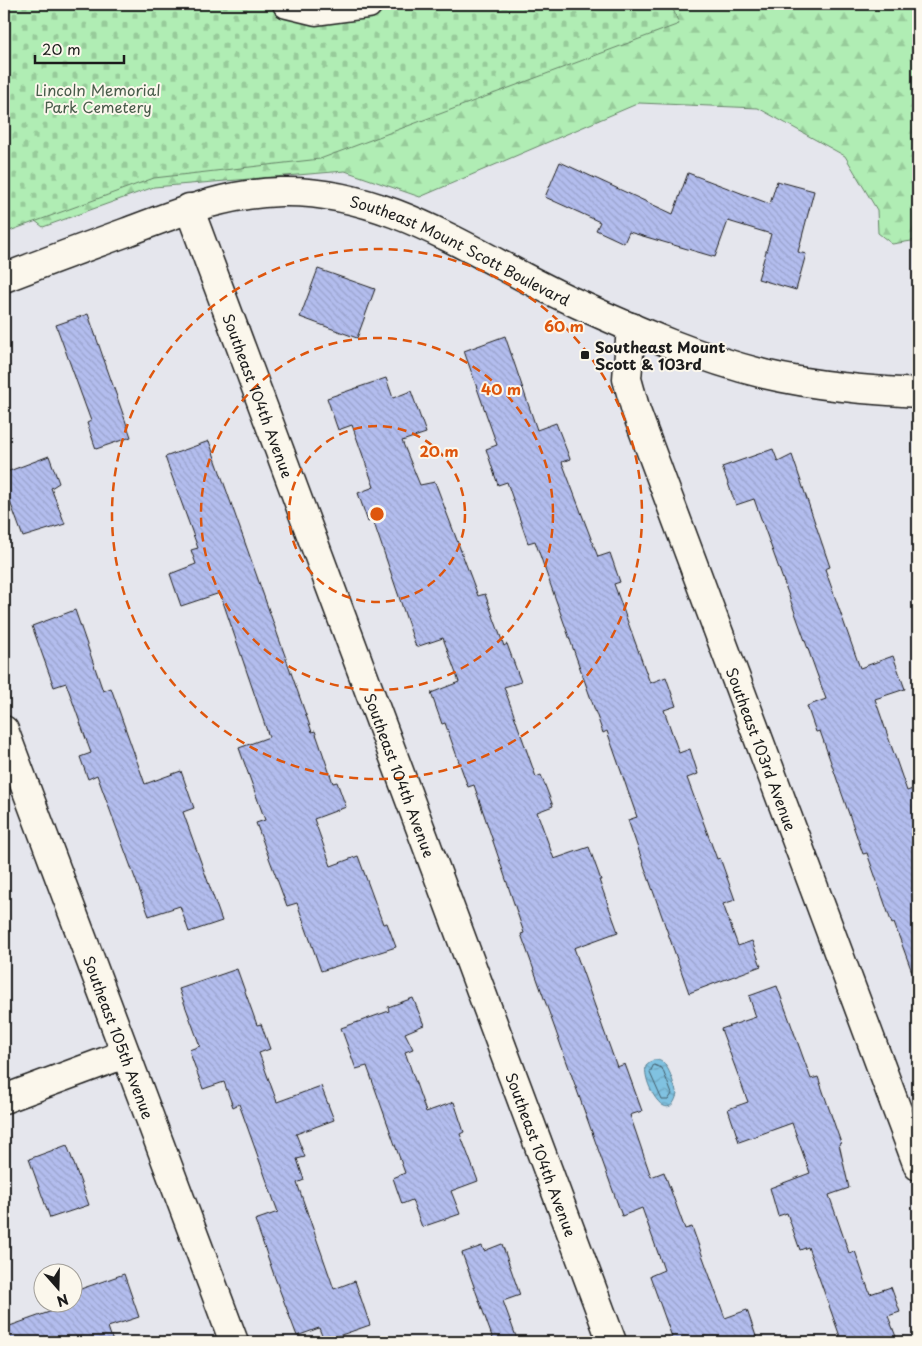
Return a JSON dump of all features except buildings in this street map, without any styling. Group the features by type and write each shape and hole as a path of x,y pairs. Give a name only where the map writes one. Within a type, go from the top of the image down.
{"street":[{"path":"287,4 316,11 368,4"},
{"name":"Southeast Mount Scott Boulevard","path":"4,278 189,208 250,193 318,193 355,201 410,220 574,303 698,353 763,374 813,384 918,393"},
{"name":"Southeast 104th Avenue","path":"189,208 612,1342"},
{"name":"Southeast 103rd Avenue","path":"631,327 627,379 636,411 918,1166"},
{"name":"Southeast 105th Avenue","path":"4,730 124,1054 234,1342"},
{"path":"4,1099 124,1054"}],"green space":[{"name":"Lincoln Memorial Park Cemetery","path":"4,4 671,4 679,24 320,159 154,178 4,233"},
{"path":"255,4 918,4 918,240 892,244 878,233 877,210 845,156 758,108 639,103 420,197 345,171 154,187 43,227 8,200 4,60"}],"water":[{"path":"653,1060 658,1060 666,1066 677,1094 673,1104 668,1107 662,1105 657,1100 648,1082 646,1066"}],"place":[{"name":"Southeast Mount Scott & 103rd","path":"585,355"}]}
